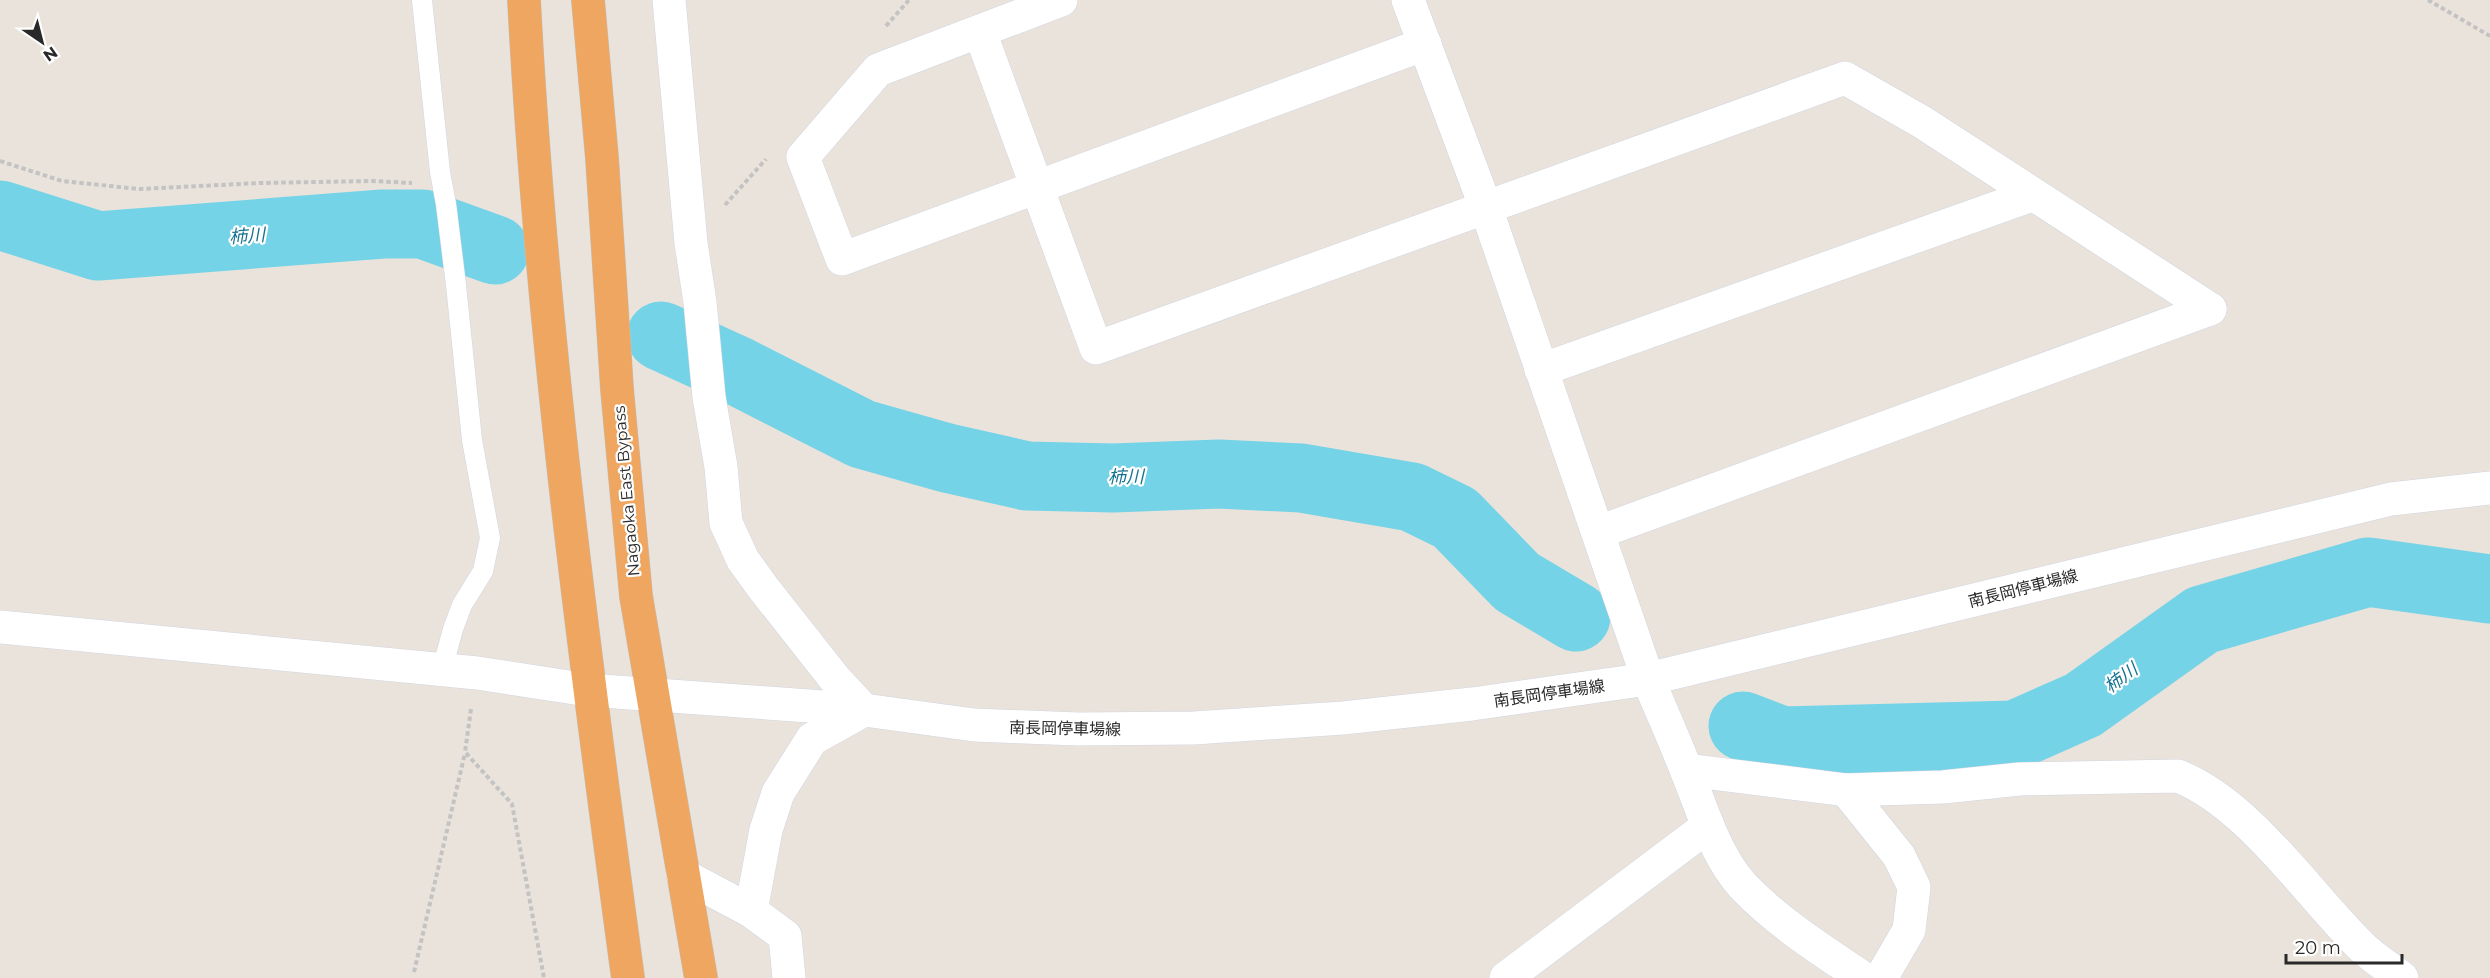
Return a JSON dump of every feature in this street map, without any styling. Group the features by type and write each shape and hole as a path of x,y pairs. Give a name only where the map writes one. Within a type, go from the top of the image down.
{"highway":[{"path":"524,0 532,150 588,690 628,978"},
{"name":"Nagaoka East Bypass","path":"588,0 593,43 610,301 636,596 701,978"}],"street":[{"path":"669,0 690,243 700,302 709,397 721,467 726,523 743,560 793,627 864,710 812,739 778,793 766,830 751,910"},
{"path":"1061,0 878,70 803,157 842,259 1425,44"},
{"path":"1408,0 1486,208 1648,679 1708,826 1729,867 1750,893 1798,934 1863,978"},
{"path":"980,32 1096,348 1845,78 1922,122 2210,309 1599,532"},
{"path":"1541,370 2032,195"},
{"name":"南長岡停車場線","path":"0,627 477,673 588,690 864,710 974,725 1078,729 1194,728 1343,718 1472,704 1648,679 2391,499 2490,488"},
{"path":"1686,770 1846,790 1942,787 2020,779 2178,776 2200,785 2224,803 2266,843 2360,946 2402,978"},
{"path":"1846,790 1899,856 1914,888 1909,930 1881,978"},
{"path":"1506,978 1708,826"},
{"path":"683,875 751,910 785,936 789,978"}],"lane":[{"path":"422,0 472,440 490,538 483,571 462,605 442,670"}],"path":[{"path":"2428,0 2490,36"},
{"path":"0,161 62,181 139,189 373,181 444,194"},
{"path":"414,972 465,752 477,673"},
{"path":"465,752 512,804 544,978"}],"waterway":[{"name":"柿川","path":"0,215 98,246 383,224 423,224 495,250"},
{"name":"柿川","path":"661,336 738,371 862,434 947,458 1027,476 1113,478 1219,474 1301,478 1412,497 1455,518 1517,582 1576,617"},
{"name":"柿川","path":"1743,726 1782,741 2015,735 2083,705 2202,620 2368,572 2490,589"}]}
